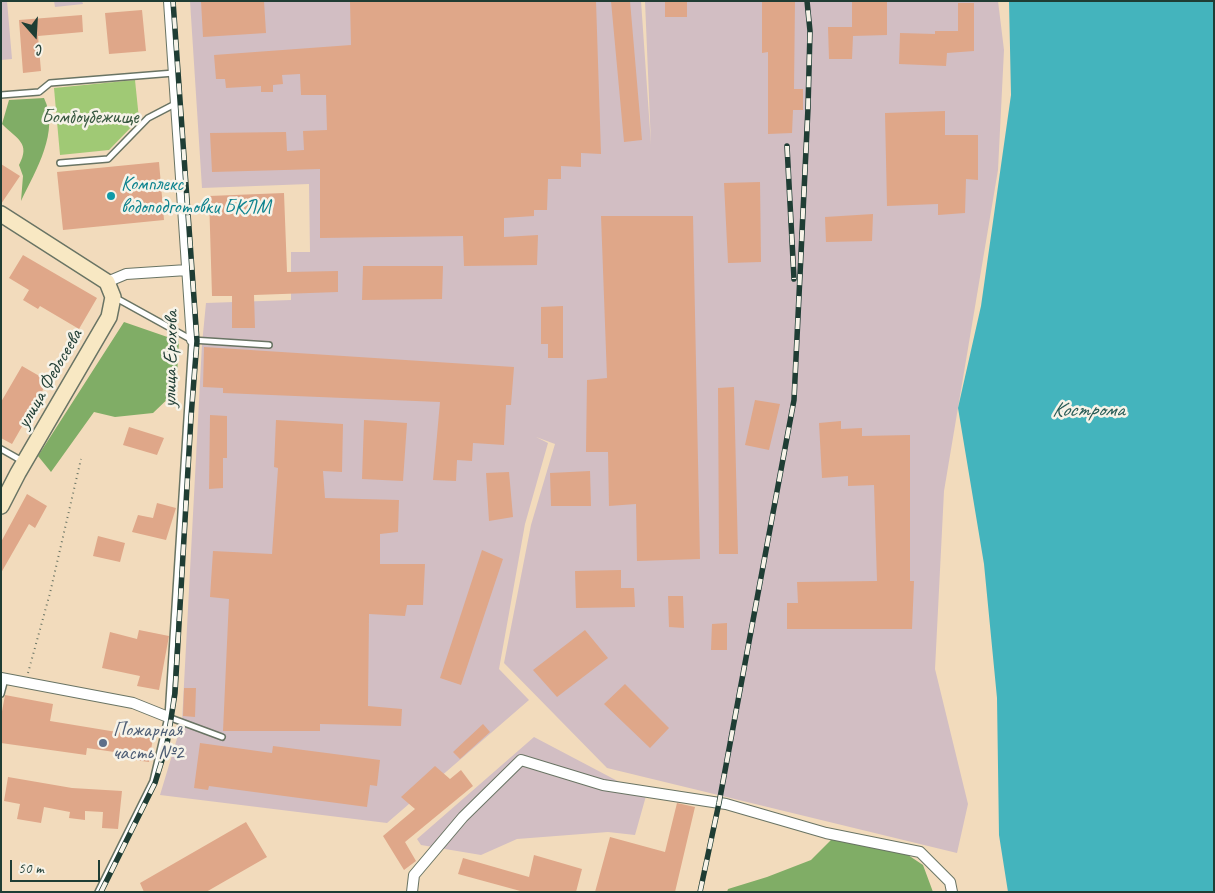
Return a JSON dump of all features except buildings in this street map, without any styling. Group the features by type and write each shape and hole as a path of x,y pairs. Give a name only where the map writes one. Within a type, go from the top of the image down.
{"street":[{"name":"улица Ерохова","path":"169,1 192,340"},
{"path":"1,214 107,282 113,297"},
{"path":"107,282 126,274 187,270"},
{"name":"улица Федосеева","path":"1,506 24,462 109,318 113,297"},
{"path":"3,678 133,703 168,717"},
{"path":"412,892 414,875 463,817 521,760 604,785 726,804 826,833 920,852 950,882 952,892"}],"lane":[{"path":"1,95 39,92 50,83 174,73"},
{"path":"60,163 108,159 148,118 176,103"},
{"path":"113,297 192,340 269,345"},
{"name":"улица Ерохова","path":"98,892 152,781 168,717 192,340"},
{"path":"1,449 24,462"},
{"path":"1,694 3,678"},
{"path":"168,717 222,737"}],"path":[{"path":"25,683 50,592 81,459"}],"shaded area":[{"path":"1,1 7,1 12,59 1,60"},
{"path":"54,1 82,1 83,4 55,7"},
{"path":"190,1 641,1 651,145 645,1 998,1 1004,50 998,170 944,491 935,669 968,804 957,853 607,768 504,663 531,525 555,444 536,437 548,443 525,524 499,669 529,700 387,823 160,795 182,722 202,344 206,303 291,300 291,252 310,252 309,184 202,188"},
{"path":"534,737 646,796 635,835 608,832 517,839 481,855 421,845 417,839"}],"green space":[{"name":"Бомбоубежище","path":"135,80 139,119 109,150 60,155 54,88"},
{"path":"44,98 48,111 48,137 39,163 21,201 23,176 19,165 24,151 23,146 2,124 9,100"},
{"path":"124,322 179,341 176,391 153,413 115,417 94,412 51,472 38,456"},
{"path":"834,837 887,841 923,865 933,892 727,892 728,889 767,877 811,860"}],"water":[{"name":"Кострома","path":"1009,1 1214,1 1214,892 1008,892 999,835 997,698 984,564 958,408 981,306 1011,95"}],"railway":[{"path":"101,892 155,783 167,744 175,693 197,341 173,1"},
{"path":"700,892 719,803 794,400 808,108 810,31 807,1"},
{"path":"787,146 794,279"}],"place":[{"name":"Комплекс водоподготовки БКЛМ","path":"111,196"},
{"name":"Пожарная часть №2","path":"103,743"}]}
